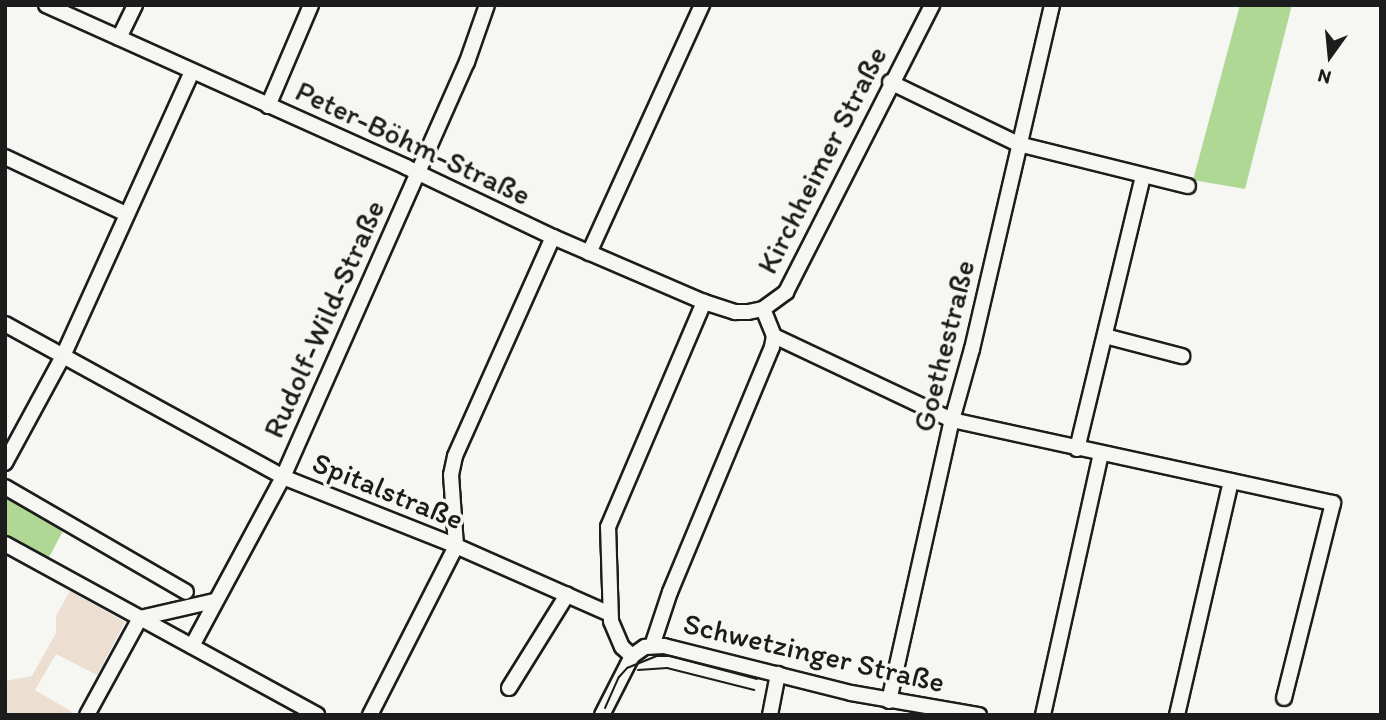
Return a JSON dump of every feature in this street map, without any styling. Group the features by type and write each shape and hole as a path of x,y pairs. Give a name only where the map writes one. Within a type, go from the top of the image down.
{"street":[{"name":"Peter-Böhm-Straße","path":"46,5 553,237 704,302 736,312 763,309"},
{"path":"119,38 135,5"},
{"path":"268,106 311,5"},
{"name":"Rudolf-Wild-Straße","path":"192,646 283,477 467,62 487,5"},
{"path":"589,253 702,5"},
{"name":"Kirchheimer Straße","path":"774,336 763,309 786,292 890,82 932,5"},
{"name":"Goethestraße","path":"898,706 952,420 972,349 1017,144 1052,5"},
{"path":"5,463 63,356 192,72"},
{"path":"890,82 1017,144 1188,186"},
{"path":"5,157 126,214"},
{"path":"1077,449 1143,177"},
{"path":"370,715 456,546 451,475 455,456 553,237"},
{"path":"602,715 635,653 615,636 610,614 608,527 704,302"},
{"name":"Spitalstraße","path":"5,324 283,477 456,546 610,614"},
{"path":"1105,335 1182,356"},
{"path":"652,646 670,592 772,347 774,336 952,420 1333,503 1284,698"},
{"path":"1043,715 1101,454"},
{"path":"1177,715 1231,481"},
{"path":"5,487 186,592"},
{"path":"5,544 317,715"},
{"path":"509,688 566,596"},
{"path":"86,715 140,618 215,601"},
{"name":"Schwetzinger Straße","path":"635,653 652,646 676,647 898,706 979,715"},
{"path":"770,715 778,674"}],"shaded area":[{"path":"70,591 125,622 97,675 56,654 35,690 72,712 71,715 5,715 5,681 32,676 56,633 56,616"}],"green space":[{"path":"1240,5 1292,5 1245,189 1193,180"},
{"path":"5,496 64,529 47,561 5,538"}],"tram line":[{"path":"605,708 619,677 627,668 657,656 670,656 757,679"},
{"path":"638,670 667,668 754,690"}]}
